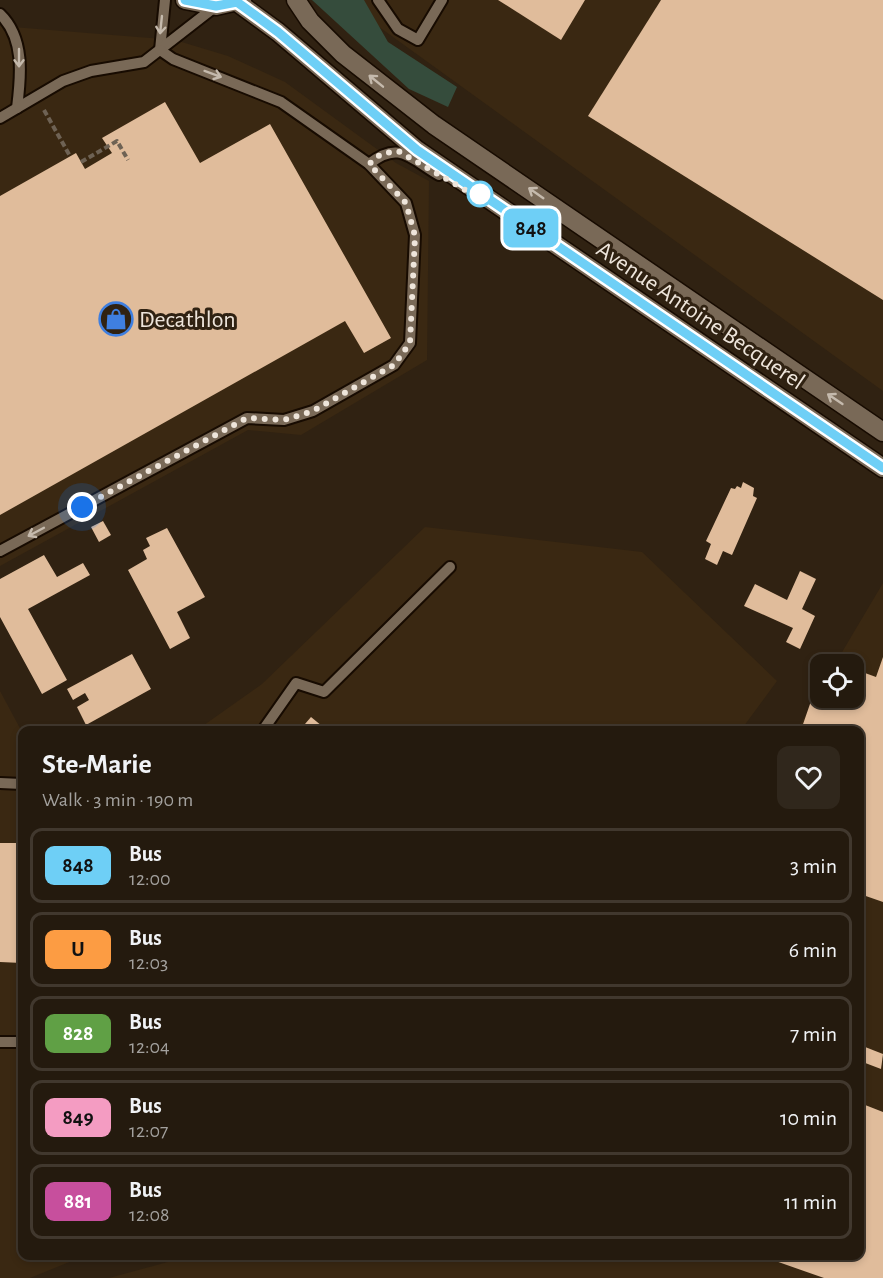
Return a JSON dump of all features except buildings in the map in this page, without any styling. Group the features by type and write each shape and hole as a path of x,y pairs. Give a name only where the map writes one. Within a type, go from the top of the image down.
{"main road":[{"path":"185,0 216,6 240,1"},
{"name":"Avenue Antoine Becquerel","path":"296,0 310,21 343,54 434,125 883,432"},
{"name":"Avenue Antoine Becquerel","path":"240,1 417,150 883,468"}],"lane":[{"path":"160,50 165,0"},
{"path":"378,0 398,29 418,40 442,0"},
{"path":"0,118 63,81 91,71 144,62 216,6"},
{"path":"0,14 9,22 19,48 17,108"},
{"path":"0,551 247,418 284,420 313,411 394,365 410,343 415,236 406,203 369,164 281,102 173,59 160,50"},
{"path":"369,164 381,154 398,151 527,225"},
{"path":"266,726 296,683 324,692 450,567"},
{"path":"0,783 18,784"},
{"path":"0,1042 18,1042"}],"path":[{"path":"35,114 43,109 70,156"},
{"path":"81,162 117,141 128,160"}],"shaded area":[{"path":"346,0 883,0 883,391 346,3"},
{"path":"0,26 175,40 228,56 285,82 396,163 429,181 427,360 301,435 248,430 0,566"},
{"path":"425,527 642,552 777,681 744,726 203,726 262,684"},
{"path":"883,583 883,1278 109,1278 175,1260 864,1260 864,726 799,726 810,707 864,708 864,654 841,654"},
{"path":"0,691 19,726 18,1260 74,1260 30,1278 0,1278"}],"green space":[{"path":"312,0 364,0 388,42 457,87 448,107 409,89"}],"bus line":[{"name":"848","path":"185,0 216,6 237,2 278,32 359,104 417,150 883,468"}],"place":[{"name":"Decathlon","path":"116,319"}],"route":[{"path":"82,507 247,418 284,420 313,411 394,365 410,343 415,236 406,203 369,164 381,154 392,150 398,151 474,195 480,194"}]}
